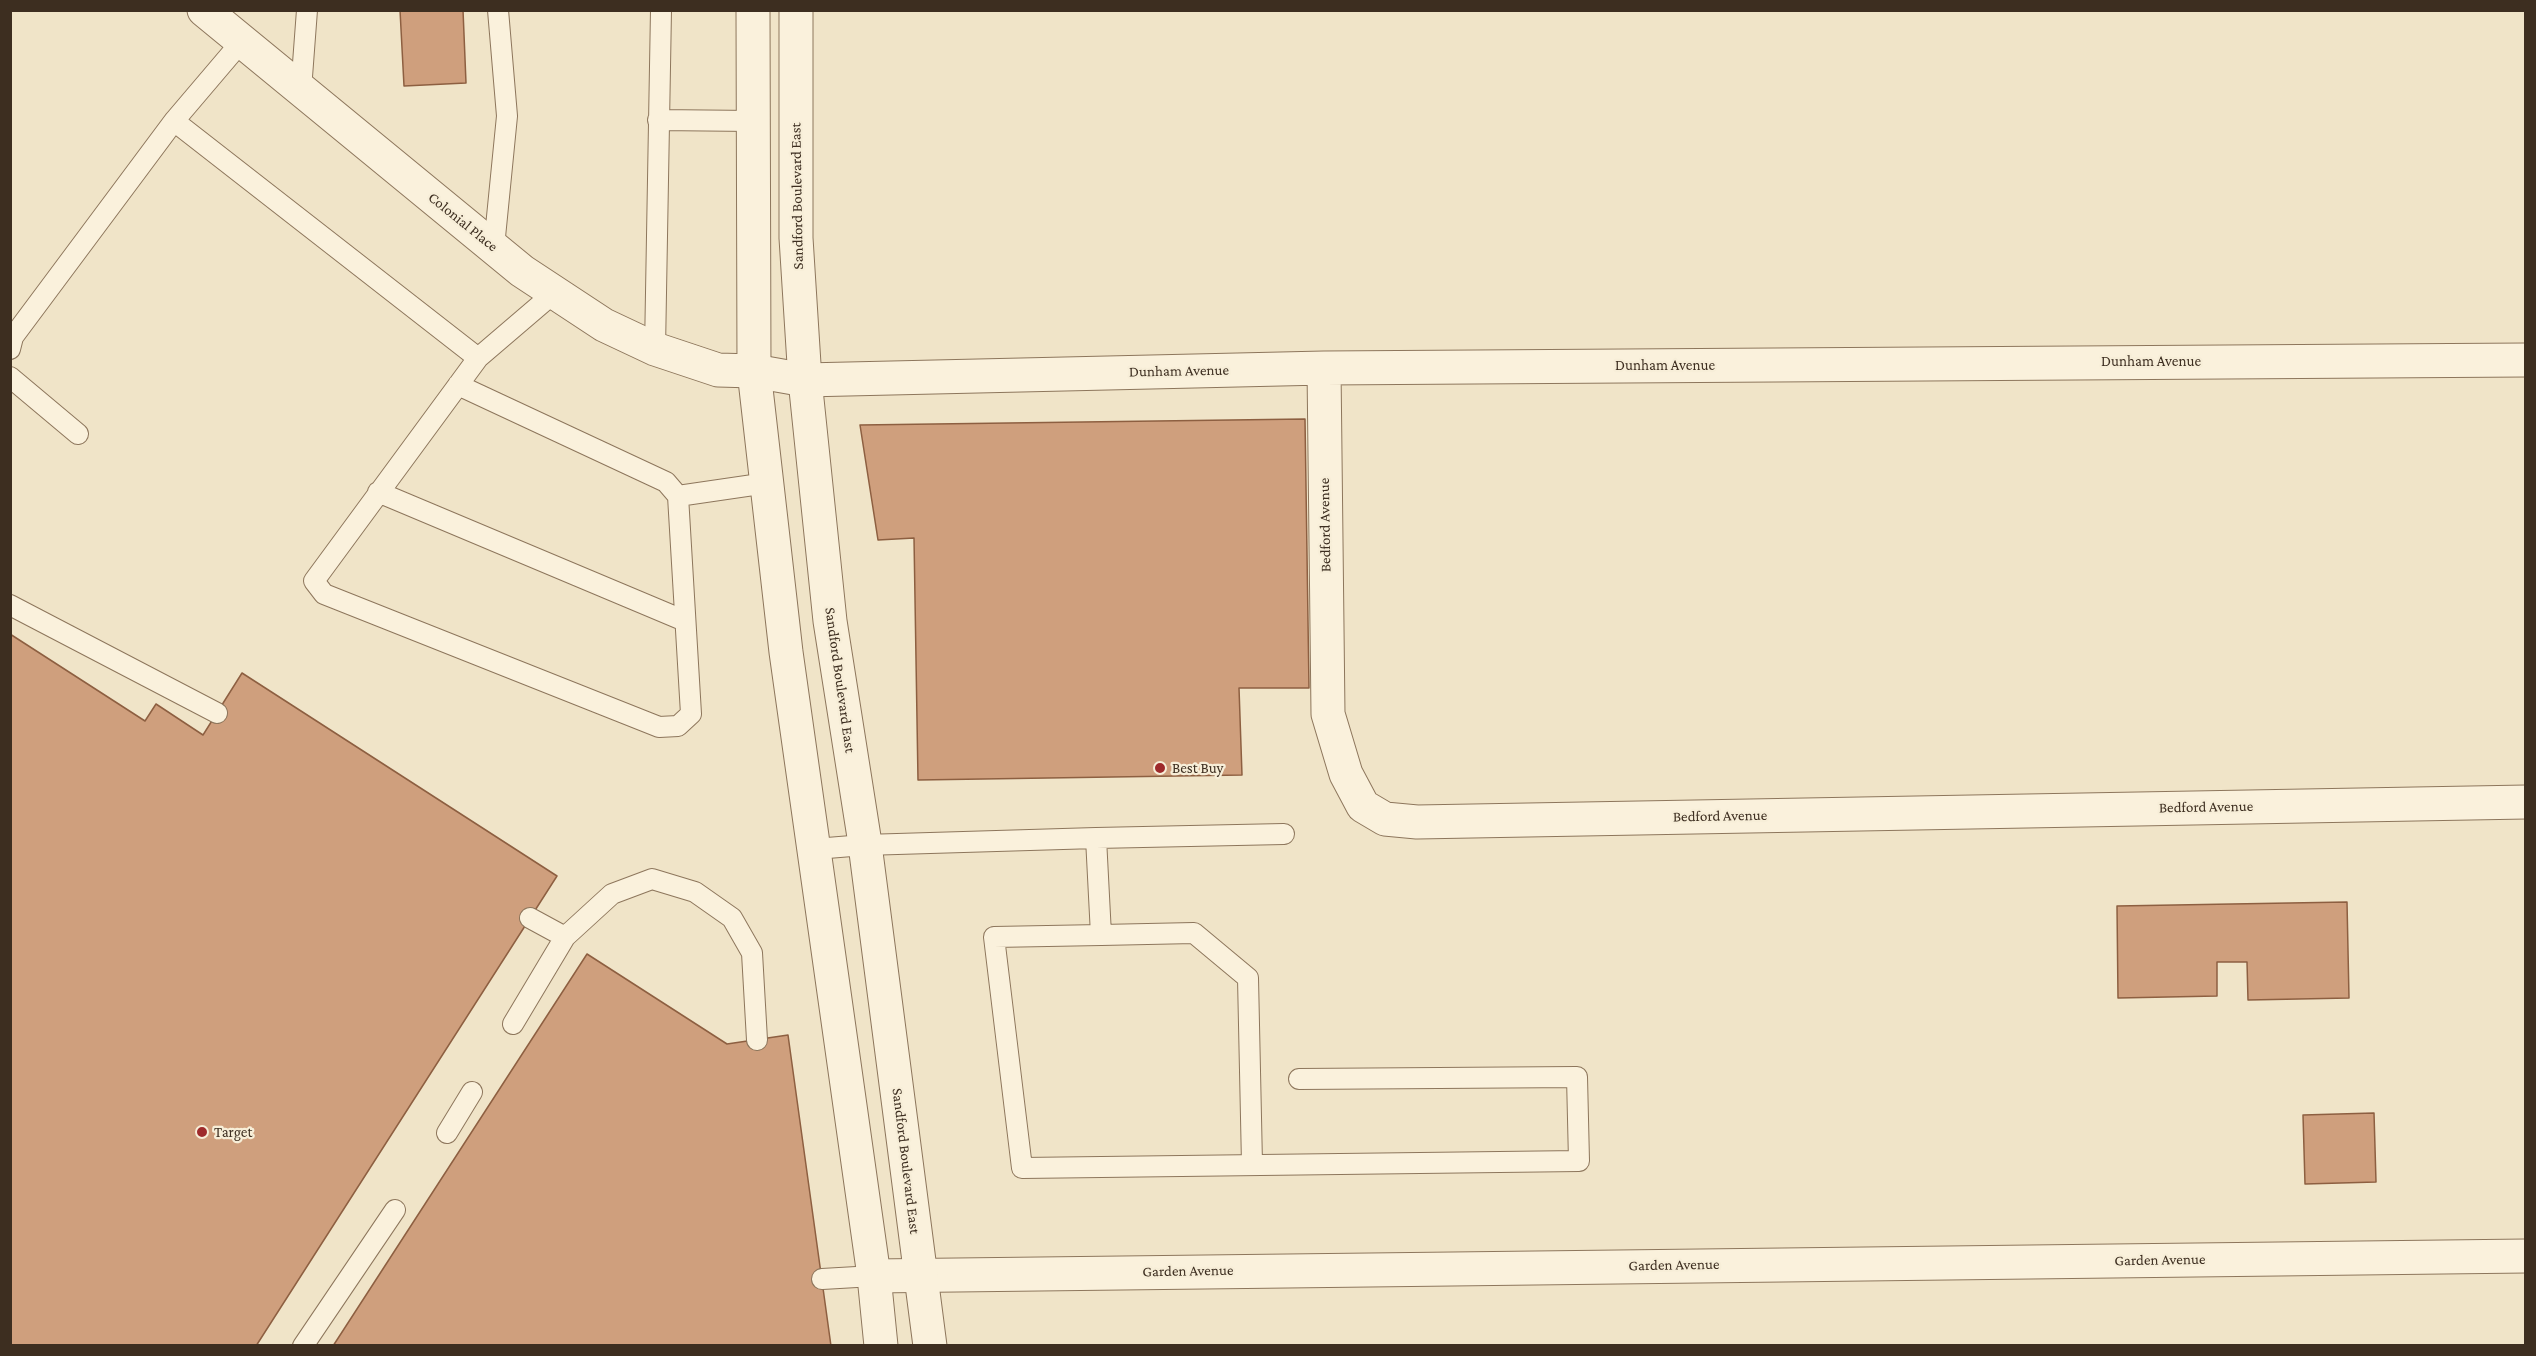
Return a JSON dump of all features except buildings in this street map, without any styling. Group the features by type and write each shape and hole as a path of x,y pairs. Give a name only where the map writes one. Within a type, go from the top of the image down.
{"street":[{"name":"Colonial Place","path":"204,10 522,272 604,325 655,349 718,370 754,371"},
{"path":"753,10 754,371 786,651 874,1276 881,1346"},
{"name":"Sandford Boulevard East","path":"796,10 796,238 805,380 830,621 864,845 930,1346"},
{"name":"Dunham Avenue","path":"754,371 805,380 1324,368 2526,360"},
{"name":"Bedford Avenue","path":"1324,368 1328,714 1346,774 1364,806 1385,819 1417,822 2526,802"},
{"name":"Garden Avenue","path":"874,1276 2526,1256"}],"lane":[{"path":"300,90 307,10"},
{"path":"494,247 507,116 498,10"},
{"path":"655,349 661,10"},
{"path":"10,349 13,337 174,121 242,41"},
{"path":"658,120 753,121"},
{"path":"174,121 478,358"},
{"path":"458,385 666,482 678,496 691,714 678,726 659,727 324,594 314,581 378,492 478,358 554,293"},
{"path":"10,377 78,434"},
{"path":"678,496 766,483"},
{"path":"378,492 685,621"},
{"path":"10,605 217,713"},
{"path":"815,849 864,845 1284,834"},
{"path":"1096,838 1101,934"},
{"path":"513,1024 565,937 612,894 652,879 695,892 732,918 752,953 757,1040"},
{"path":"530,918 565,937"},
{"path":"1252,1164 1248,978 1194,933 994,937 1022,1168 1579,1161 1577,1077 1299,1079"},
{"path":"447,1133 472,1092"},
{"path":"303,1346 395,1210"},
{"name":"Garden Avenue","path":"822,1279 874,1276"}],"place":[{"name":"Best Buy","path":"1160,768"},
{"name":"Target","path":"202,1132"}]}
